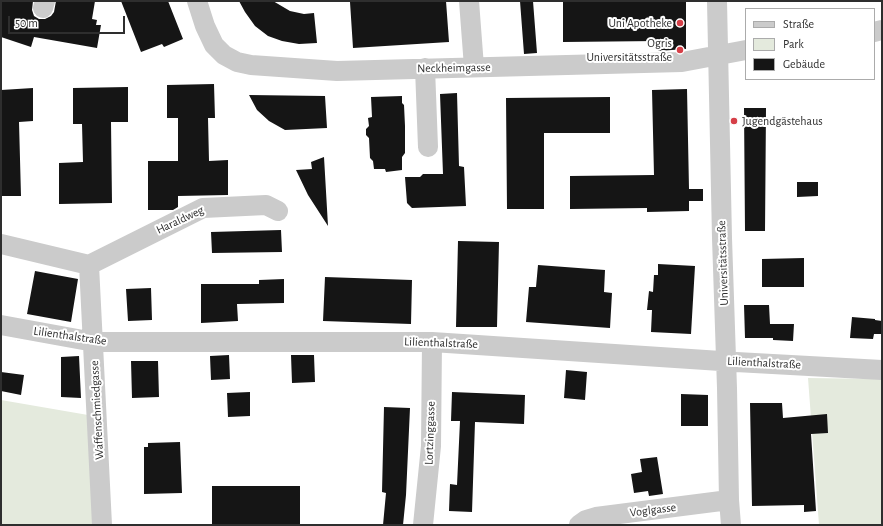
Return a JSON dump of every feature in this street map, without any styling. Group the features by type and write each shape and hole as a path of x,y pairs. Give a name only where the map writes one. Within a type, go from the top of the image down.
{"street":[{"name":"Neckheimgasse","path":"197,1 205,26 214,45 224,55 237,62 251,65 337,71 682,62 745,50"},
{"path":"469,1 474,67"},
{"name":"Universitätsstraße","path":"717,1 729,500 731,525"},
{"path":"425,68 428,147"},
{"name":"Haraldweg","path":"90,265 203,208 266,206 278,211"},
{"path":"1,244 90,265"},
{"name":"Waffenschmiedgasse","path":"90,265 102,525"},
{"name":"Lilienthalstraße","path":"1,325 94,342 432,342 882,370"},
{"name":"Lortzinggasse","path":"423,525 431,446 432,342"},
{"name":"Voglgasse","path":"579,525 586,520 596,517 729,500"}],"green space":[{"path":"808,378 882,379 882,525 819,525"},
{"path":"1,400 88,415 93,525 1,525"}],"building":[{"path":"1,1 33,1 32,10 34,16 39,19 45,19 51,16 54,12 56,1 95,1 92,19 97,20 96,25 101,25 97,48 34,37 31,47 1,37"},
{"path":"121,1 168,1 183,39 164,47 162,44 141,52"},
{"path":"239,1 273,1 290,11 304,14 314,13 317,43 299,44 282,41 268,36 255,26"},
{"path":"446,1 449,42 353,48 350,2"},
{"path":"520,1 533,1 537,53 524,54"},
{"path":"563,1 686,1 686,49 658,51 658,41 563,42"},
{"path":"214,84 215,118 208,118 209,161 228,160 228,195 178,196 178,207 173,210 148,210 148,161 178,161 178,118 167,118 167,85"},
{"path":"128,87 128,122 111,122 112,203 59,204 59,163 83,162 82,124 73,124 73,88"},
{"path":"33,88 33,121 19,122 21,196 1,196 1,90"},
{"path":"687,89 689,189 703,189 703,201 689,201 689,211 647,212 647,208 570,209 570,176 654,175 652,90"},
{"path":"457,93 459,166 464,167 466,206 412,208 407,203 405,177 420,177 423,174 443,174 440,94"},
{"path":"249,95 325,96 327,128 285,130 269,121 257,110"},
{"path":"402,96 402,103 404,105 405,153 402,157 402,170 386,172 385,169 374,169 373,161 370,158 369,138 366,135 366,129 369,126 368,118 372,117 371,97"},
{"path":"610,97 610,133 544,133 544,209 507,209 506,98"},
{"path":"744,108 766,108 765,231 745,231"},
{"path":"324,157 328,226 308,195 296,170 312,169 311,162"},
{"path":"797,182 818,182 818,196 797,197"},
{"path":"281,230 282,252 212,253 211,232"},
{"path":"458,241 499,242 497,327 456,327"},
{"path":"804,258 804,287 762,287 762,259"},
{"path":"658,264 695,266 691,334 651,332 652,310 647,310 649,291 653,292 654,275 658,275"},
{"path":"538,265 605,270 604,292 612,293 610,328 526,322 529,287 536,287"},
{"path":"35,271 78,279 71,322 27,314"},
{"path":"325,277 412,280 411,324 323,321"},
{"path":"284,279 284,303 237,304 238,321 201,323 201,284 259,284 259,280"},
{"path":"151,288 152,320 128,321 126,289"},
{"path":"744,305 769,305 770,324 794,324 793,341 773,340 773,338 745,338"},
{"path":"852,317 882,321 882,334 874,334 873,339 850,338"},
{"path":"229,355 230,379 211,380 210,356"},
{"path":"291,355 314,355 315,382 292,383"},
{"path":"79,356 81,398 61,397 61,357"},
{"path":"131,361 158,361 159,397 132,398"},
{"path":"566,370 587,372 585,400 564,398"},
{"path":"1,372 24,375 21,395 1,391"},
{"path":"250,392 250,416 228,417 227,393"},
{"path":"452,392 525,395 524,424 475,422 472,512 449,511 450,484 457,485 460,421 451,421"},
{"path":"681,394 708,395 708,426 681,426"},
{"path":"750,403 782,403 783,418 827,414 828,433 811,434 816,511 804,512 804,505 752,506"},
{"path":"384,407 410,408 406,495 403,525 383,525 386,493 382,492"},
{"path":"180,442 182,493 144,494 144,447 148,447 148,443"},
{"path":"657,457 663,494 649,496 648,491 634,493 631,474 642,472 640,459"},
{"path":"212,486 300,486 300,525 212,525"}],"place":[{"name":"Uni Apotheke","path":"680,23"},
{"name":"Ogris Universitätsstraße","path":"680,50"},
{"name":"Jugendgästehaus","path":"734,121"}]}
